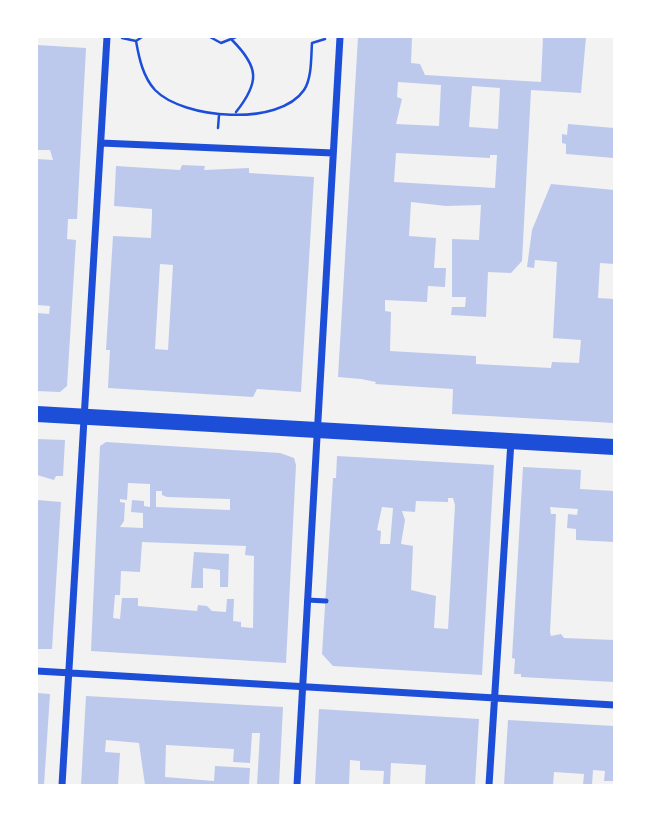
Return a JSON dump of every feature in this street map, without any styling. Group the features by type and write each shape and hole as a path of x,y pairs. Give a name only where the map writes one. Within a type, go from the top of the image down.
{"main road":[{"path":"37,414 614,447"}],"street":[{"path":"62,785 107,37"},
{"path":"297,785 340,37"},
{"path":"101,143 333,153"},
{"path":"489,785 511,440"},
{"path":"37,671 614,705"}],"lane":[{"path":"307,600 326,601"}],"path":[{"path":"121,38 136,41 142,37"},
{"path":"210,37 221,43 236,37"},
{"path":"136,41 143,69 157,93 184,107 219,115 236,112 262,113 295,100 307,85 312,37"},
{"path":"312,43 325,39"},
{"path":"232,40 246,55 254,72 252,88 236,112"},
{"path":"218,128 219,115"}],"building":[{"path":"358,37 412,37 411,63 420,64 425,75 541,82 543,37 586,37 581,93 531,90 522,261 511,273 488,272 486,317 451,315 452,307 465,307 466,297 452,297 452,239 479,240 481,205 446,206 411,202 409,236 436,238 434,268 446,268 445,287 428,286 427,302 385,300 385,311 391,312 390,351 476,356 476,364 551,368 552,362 579,363 581,340 553,338 557,262 535,260 534,268 527,267 532,230 551,184 614,190 614,264 600,263 598,298 614,299 614,423 452,414 453,389 375,384 376,382 361,379 338,377","holes":["398,82 441,85 439,126 396,124 402,99 397,97","472,86 500,88 498,129 469,127","396,153 490,158 490,155 497,155 495,188 394,182"]},
{"path":"37,45 86,48 77,219 68,219 67,239 76,240 67,386 60,392 37,391 37,313 49,314 50,306 37,305 37,159 53,160 50,150 37,150"},
{"path":"568,124 614,128 614,158 566,154 562,134 567,135"},
{"path":"182,165 205,166 204,170 249,168 249,173 314,177 301,392 257,389 253,397 108,388 110,350 106,350 113,236 151,238 152,215 152,209 114,206 116,166 180,170","holes":["160,264 173,265 168,350 155,349"]},
{"path":"37,439 65,440 63,476 56,476 54,480 37,475"},
{"path":"106,442 280,453 294,458 296,465 286,663 91,651 100,446","holes":["128,483 150,484 150,507 144,506 144,501 132,500 131,512 143,513 143,528 120,527 124,521 125,503 120,502 120,499 127,500","156,491 162,491 162,495 167,497 230,499 230,510 156,507","142,542 246,546 245,555 254,556 253,628 241,627 241,622 233,621 234,599 227,599 226,612 212,611 207,606 198,605 197,611 138,606 138,598 122,598 120,619 113,618 115,595 120,595 121,571 140,572"]},
{"path":"337,456 494,465 482,675 333,666 322,654 333,478 336,478","holes":["448,498 453,498 455,505 448,629 434,628 436,596 411,590 413,546 401,544 405,520 402,511 415,512 416,501 448,502","382,507 393,508 390,544 380,544 381,531 377,530"]},
{"path":"523,467 581,470 580,489 614,491 614,542 576,540 576,529 567,528 568,514 577,515 578,509 550,507 551,514 556,514 550,632 551,636 561,634 564,638 614,640 614,682 521,677 521,674 514,674 515,659 512,658"},
{"path":"37,500 61,502 52,649 37,649"},
{"path":"194,552 229,554 228,587 220,587 220,570 203,568 203,588 191,588"},
{"path":"37,693 50,694 44,785 37,785"},
{"path":"86,696 283,707 279,785 257,785 260,733 252,733 250,763 233,762 234,749 166,745 165,777 214,781 215,766 250,768 249,785 145,785 139,743 106,740 105,752 120,753 118,785 81,785"},
{"path":"319,709 479,719 475,785 425,785 426,765 391,763 390,785 383,785 384,771 360,770 360,761 350,760 349,785 315,785"},
{"path":"508,720 614,726 614,781 604,781 605,771 593,770 592,785 583,785 584,774 554,772 553,785 504,785"}]}
